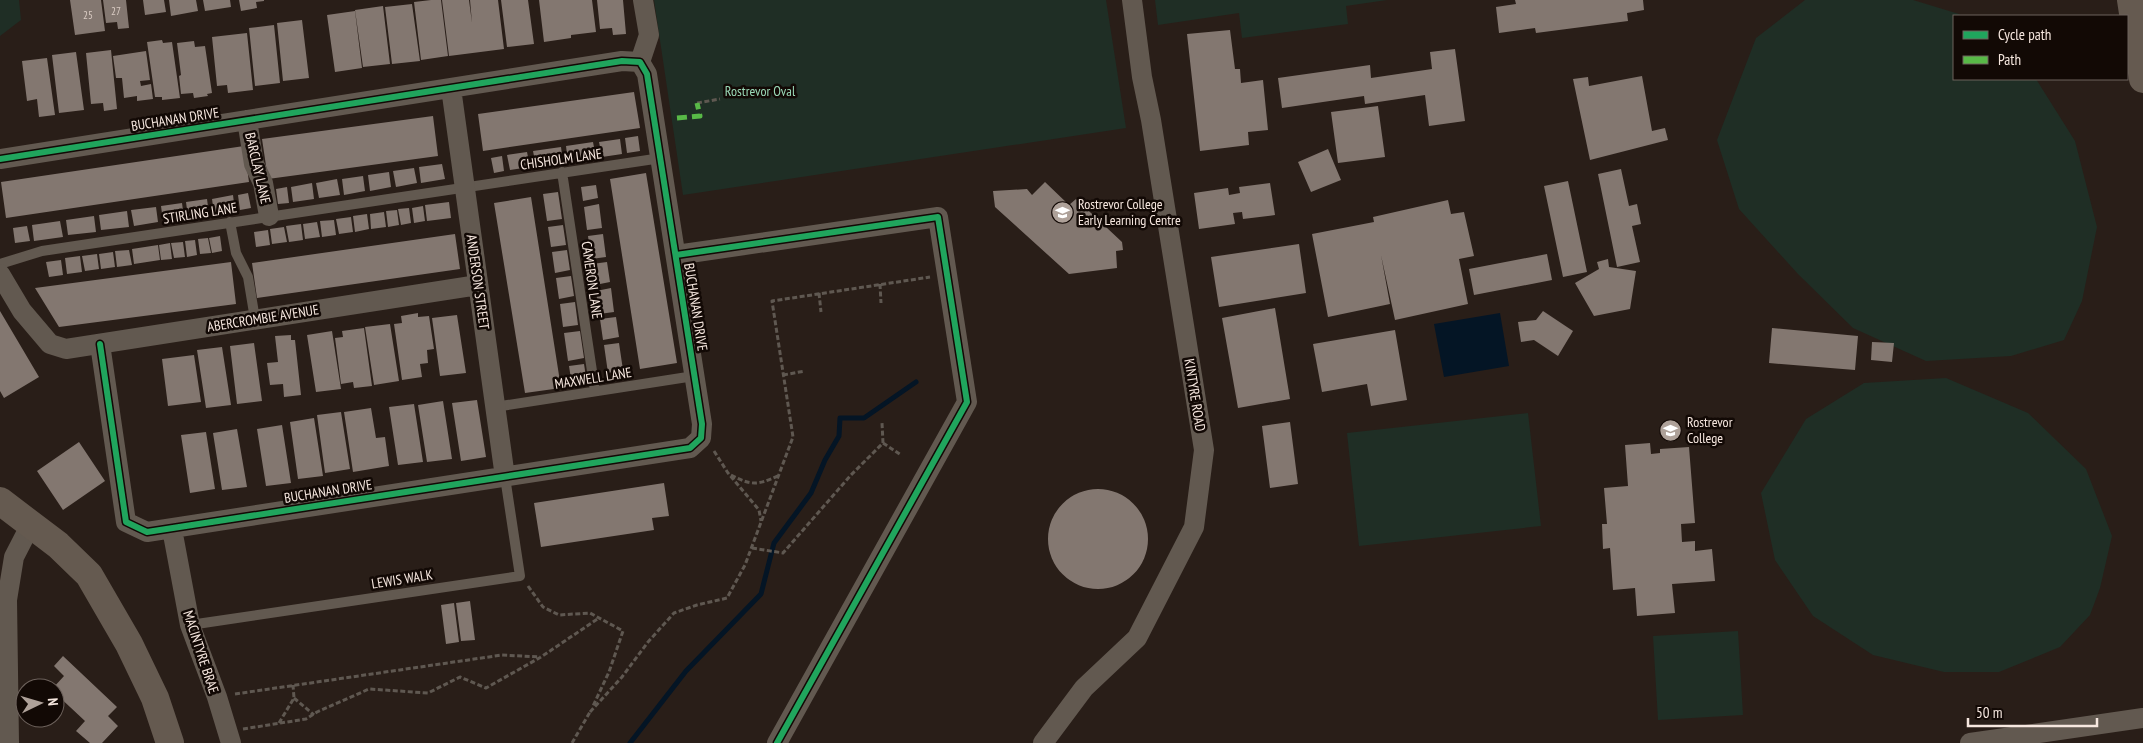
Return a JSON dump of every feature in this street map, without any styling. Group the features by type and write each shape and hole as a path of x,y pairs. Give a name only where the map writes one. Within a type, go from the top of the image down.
{"main road":[{"path":"2131,0 2143,79"},
{"path":"0,501 58,545 89,575 129,644 155,698 170,743"}],"street":[{"path":"640,62 648,36 644,0"},
{"name":"KINTYRE ROAD","path":"1043,743 1084,688 1137,638 1194,527 1204,450 1151,120 1142,77 1132,0"},
{"name":"BUCHANAN DRIVE","path":"0,159 622,61 640,62 647,74 702,424 701,438 690,448 147,532 126,522 100,344"},
{"name":"ANDERSON STREET","path":"451,88 505,477"},
{"name":"BARCLAY LANE","path":"247,120 254,164 263,183 269,216"},
{"path":"676,256 938,217 967,402 777,743"},
{"name":"ABERCROMBIE AVENUE","path":"0,274 22,310 50,344 66,349 478,285"},
{"path":"9,743 8,600 14,557 31,524"},
{"name":"MACINTYRE BRAE","path":"172,529 190,626 217,697 229,737"},
{"path":"1979,742 2143,718"}],"lane":[{"name":"CHISHOLM LANE","path":"464,186 661,158"},
{"name":"CAMERON LANE","path":"562,172 595,391"},
{"name":"STIRLING LANE","path":"0,264 42,251 464,186"},
{"path":"230,222 236,253 248,276 255,319"},
{"name":"MAXWELL LANE","path":"495,407 694,376"},
{"path":"505,477 520,576"},
{"name":"LEWIS WALK","path":"190,626 520,576"}],"path":[{"path":"697,104 720,99"},
{"path":"590,712 622,677 648,642 674,613 727,598 745,565 793,437 772,300 939,276"},
{"path":"880,284 881,303"},
{"path":"819,293 821,312"},
{"path":"784,375 805,371"},
{"path":"752,548 784,553 851,475 883,443 882,423"},
{"path":"701,438 713,450 728,473 759,510 762,522"},
{"path":"883,443 901,455"},
{"path":"728,473 742,481 759,484 779,476"},
{"path":"520,576 538,596 543,607 559,615 590,613 623,631 609,672 590,712 572,743"},
{"path":"229,737 278,723 306,720 314,714 369,689 428,693 460,677 486,688 541,658 599,618"},
{"path":"217,697 502,655 541,658"},
{"path":"278,723 294,698 293,685"},
{"path":"294,698 314,714"}],"green space":[{"path":"0,0 19,0 21,20 0,36"},
{"name":"Rostrevor Oval","path":"654,0 1106,0 1126,128 683,195"},
{"path":"1155,0 1387,0 1346,6 1348,24 1242,38 1239,13 1158,25"},
{"path":"1805,0 1913,0 1960,15 1953,15 1953,80 2037,80 2075,141 2097,227 2082,301 2064,340 2011,356 1926,361 1853,328 1798,274 1739,209 1717,140 1756,38"},
{"path":"1946,378 2028,413 2086,469 2112,536 2100,588 2090,615 2060,647 1999,672 1944,672 1873,655 1813,616 1775,560 1761,493 1806,419 1864,383"},
{"path":"1528,413 1541,526 1359,546 1347,433"},
{"path":"1738,631 1743,715 1658,720 1653,636"}],"water":[{"path":"1500,313 1509,366 1444,377 1434,324"}],"building":[{"path":"70,0 101,0 105,31 75,35"},
{"path":"103,0 126,0 129,28 118,29 117,22 106,23"},
{"path":"143,0 164,0 166,12 145,15"},
{"path":"169,0 196,0 198,11 171,16"},
{"path":"203,0 230,0 231,7 205,11"},
{"path":"239,0 264,1 256,2 257,8 241,11"},
{"path":"441,0 448,56 421,60 414,2"},
{"path":"442,0 469,0 472,23 470,0 498,0 504,49 449,56"},
{"path":"501,0 528,0 534,44 507,47"},
{"path":"539,0 592,0 596,32 571,35 571,38 544,42"},
{"path":"597,0 623,0 626,34 613,35 612,28 600,29"},
{"path":"1515,0 1643,0 1644,10 1627,13 1628,21 1536,33 1535,28 1499,33 1496,7 1516,4"},
{"path":"412,4 420,61 392,64 385,7"},
{"path":"383,6 390,64 363,67 355,10"},
{"path":"355,11 362,68 335,72 327,15"},
{"path":"302,20 309,78 283,81 277,23"},
{"path":"274,25 280,83 255,86 249,28"},
{"path":"1230,30 1235,69 1240,69 1241,83 1263,80 1268,130 1248,132 1249,145 1200,151 1187,34"},
{"path":"247,33 253,90 228,93 227,85 217,86 212,37"},
{"path":"162,40 163,43 172,42 180,98 162,100 162,97 155,97 147,42"},
{"path":"194,41 195,47 205,46 212,93 207,94 208,96 194,98 193,93 181,94 177,43"},
{"path":"1455,49 1465,121 1429,126 1425,95 1365,104 1364,96 1282,108 1278,78 1370,65 1371,78 1432,69 1430,52"},
{"path":"111,50 117,109 104,111 103,103 91,104 86,53"},
{"path":"146,51 150,80 140,81 141,86 151,84 153,99 137,101 137,96 124,98 122,78 116,78 113,56"},
{"path":"76,52 84,110 59,113 52,55"},
{"path":"47,58 55,115 39,117 37,99 27,101 22,61"},
{"path":"1642,76 1652,131 1665,128 1668,140 1590,160 1573,79 1588,77 1589,86"},
{"path":"634,92 640,128 483,151 478,114"},
{"path":"1378,106 1385,157 1338,163 1331,112"},
{"path":"433,116 438,156 268,179 262,139"},
{"path":"638,136 640,151 627,153 625,138"},
{"path":"620,139 622,154 602,157 599,142"},
{"path":"593,142 596,158 568,162 566,146"},
{"path":"244,146 249,182 6,218 1,182"},
{"path":"561,147 563,162 536,166 533,151"},
{"path":"1328,149 1341,180 1311,192 1298,162"},
{"path":"527,152 530,167 510,170 507,155"},
{"path":"502,156 504,171 494,173 491,158"},
{"path":"442,164 445,179 421,183 419,167"},
{"path":"414,168 417,183 396,187 393,171"},
{"path":"1621,169 1629,206 1637,204 1641,224 1632,226 1640,262 1617,267 1598,174"},
{"path":"389,172 391,187 370,191 368,175"},
{"path":"646,173 677,363 640,369 610,179"},
{"path":"363,176 365,191 344,195 342,179"},
{"path":"337,179 340,195 319,198 316,183"},
{"path":"1568,181 1587,272 1563,277 1544,186"},
{"path":"1045,182 1069,205 1076,199 1122,242 1123,250 1116,251 1117,268 1069,274 995,207 993,191 1027,189 1032,195"},
{"path":"312,183 314,199 293,202 291,187"},
{"path":"1270,183 1275,215 1243,219 1242,212 1233,213 1235,224 1199,229 1194,193 1228,188 1229,195 1240,193 1239,187"},
{"path":"596,185 598,198 583,201 581,187"},
{"path":"287,187 289,203 278,204 276,189"},
{"path":"558,192 562,219 547,221 543,194"},
{"path":"248,193 251,208 240,210 238,195"},
{"path":"233,195 235,211 214,214 212,199"},
{"path":"531,197 561,388 525,393 494,203"},
{"path":"207,199 209,214 188,217 186,202"},
{"path":"1448,200 1451,214 1464,212 1474,256 1459,259 1468,304 1395,320 1381,255 1390,304 1328,317 1312,234 1374,222 1373,217"},
{"path":"449,202 451,218 427,221 425,205"},
{"path":"182,203 184,218 163,221 161,206"},
{"path":"599,204 602,228 587,230 584,207"},
{"path":"423,206 425,221 414,223 412,208"},
{"path":"156,207 158,222 134,226 131,210"},
{"path":"409,208 411,223 401,225 398,209"},
{"path":"397,210 399,225 388,227 386,211"},
{"path":"127,211 129,227 101,230 99,215"},
{"path":"384,212 386,227 371,229 370,214"},
{"path":"367,214 369,229 355,232 353,216"},
{"path":"94,216 96,232 68,235 66,220"},
{"path":"351,217 353,232 339,234 336,219"},
{"path":"334,220 336,235 322,237 320,221"},
{"path":"60,221 63,237 34,241 32,225"},
{"path":"317,222 320,237 305,239 303,224"},
{"path":"301,224 303,240 289,242 286,226"},
{"path":"563,225 566,245 551,247 548,227"},
{"path":"27,226 30,241 15,243 13,228"},
{"path":"284,227 287,242 272,244 270,229"},
{"path":"268,230 270,245 256,247 254,232"},
{"path":"455,234 460,269 257,298 252,263"},
{"path":"603,234 606,257 591,259 588,236"},
{"path":"220,236 222,251 212,253 209,238"},
{"path":"208,238 211,253 200,254 198,239"},
{"path":"195,240 197,255 187,257 185,241"},
{"path":"183,242 185,257 174,258 171,243"},
{"path":"170,243 172,259 161,260 159,245"},
{"path":"1299,244 1306,293 1219,307 1211,257"},
{"path":"158,245 160,260 134,264 132,249"},
{"path":"129,250 132,265 117,267 115,251"},
{"path":"567,250 570,270 555,273 552,252"},
{"path":"113,252 115,267 101,269 99,254"},
{"path":"97,254 99,269 85,271 82,256"},
{"path":"1547,254 1552,280 1474,295 1469,269"},
{"path":"80,256 82,272 67,274 65,258"},
{"path":"1608,259 1609,267 1636,271 1630,309 1594,316 1575,283 1599,269 1597,262"},
{"path":"61,260 63,275 49,277 46,262"},
{"path":"231,262 236,304 59,327 35,288"},
{"path":"607,262 610,282 595,285 592,264"},
{"path":"571,276 574,296 559,299 556,278"},
{"path":"611,288 614,312 599,314 596,291"},
{"path":"575,302 578,325 563,327 560,304"},
{"path":"1275,308 1290,399 1238,408 1222,318"},
{"path":"0,311 39,377 4,398 0,391"},
{"path":"1543,311 1573,331 1558,356 1534,340 1521,342 1518,322 1536,320"},
{"path":"418,313 418,317 429,316 434,349 427,350 428,363 420,364 422,377 402,380 394,324 402,323 401,316"},
{"path":"457,315 466,373 440,376 432,318"},
{"path":"616,317 619,337 603,340 600,319"},
{"path":"390,324 399,381 374,385 365,327"},
{"path":"364,328 372,386 354,388 353,382 341,384 335,338 343,337 342,331"},
{"path":"1772,328 1858,336 1855,370 1769,363"},
{"path":"1395,330 1407,400 1371,406 1367,384 1322,392 1313,344"},
{"path":"332,331 341,389 316,392 307,335"},
{"path":"580,331 584,358 568,361 564,333"},
{"path":"291,335 291,340 295,340 301,395 284,397 283,384 270,385 267,363 278,362 275,336"},
{"path":"1872,342 1894,343 1892,362 1871,360"},
{"path":"254,343 262,401 237,404 230,346"},
{"path":"619,343 623,370 608,373 604,345"},
{"path":"222,347 231,405 206,408 197,350"},
{"path":"194,355 201,402 168,406 162,359"},
{"path":"584,364 586,377 571,379 569,366"},
{"path":"477,400 486,457 461,461 452,403"},
{"path":"443,401 452,459 427,462 418,405"},
{"path":"414,404 423,462 398,465 389,407"},
{"path":"371,408 376,438 385,437 389,466 353,472 344,412"},
{"path":"341,412 350,469 325,473 317,415"},
{"path":"314,418 323,476 298,479 290,422"},
{"path":"1290,422 1298,484 1270,488 1262,426"},
{"path":"282,425 291,483 266,486 257,429"},
{"path":"237,429 247,487 222,490 213,433"},
{"path":"206,432 215,489 190,493 181,435"},
{"path":"79,442 105,481 63,510 37,471"},
{"path":"1650,443 1651,454 1660,453 1660,449 1689,447 1695,523 1681,524 1682,542 1695,541 1695,551 1712,549 1715,581 1672,584 1675,613 1637,616 1635,588 1613,590 1610,548 1603,549 1602,524 1607,524 1604,488 1628,486 1625,445"},
{"path":"664,483 669,516 652,518 654,530 541,547 534,503"},
{"path":"1098,489 1108,490 1126,497 1140,511 1147,529 1147,549 1140,567 1126,581 1108,588 1098,589 1088,588 1070,581 1056,567 1049,549 1048,539 1049,529 1056,511 1070,497 1088,490"},
{"path":"470,601 475,640 461,641 456,603"},
{"path":"454,603 459,642 446,644 441,605"},
{"path":"63,656 117,707 108,716 118,726 102,743 90,743 76,731 85,721 65,702 65,678 62,678 64,676 54,666"}],"waterway":[{"path":"630,743 686,671 761,594 774,543 811,493 825,460 839,436 840,418 864,418 916,382"}],"marked path":[{"path":"677,118 700,116 697,103"}],"cycle path":[{"path":"0,159 622,61 640,62 647,74 702,424 701,438 690,448 147,532 126,522 100,344"},
{"path":"676,255 938,217 967,402 777,743"}],"place":[{"name":"Rostrevor College Early Learning Centre","path":"1062,212"},
{"name":"Rostrevor College","path":"1671,430"}]}
